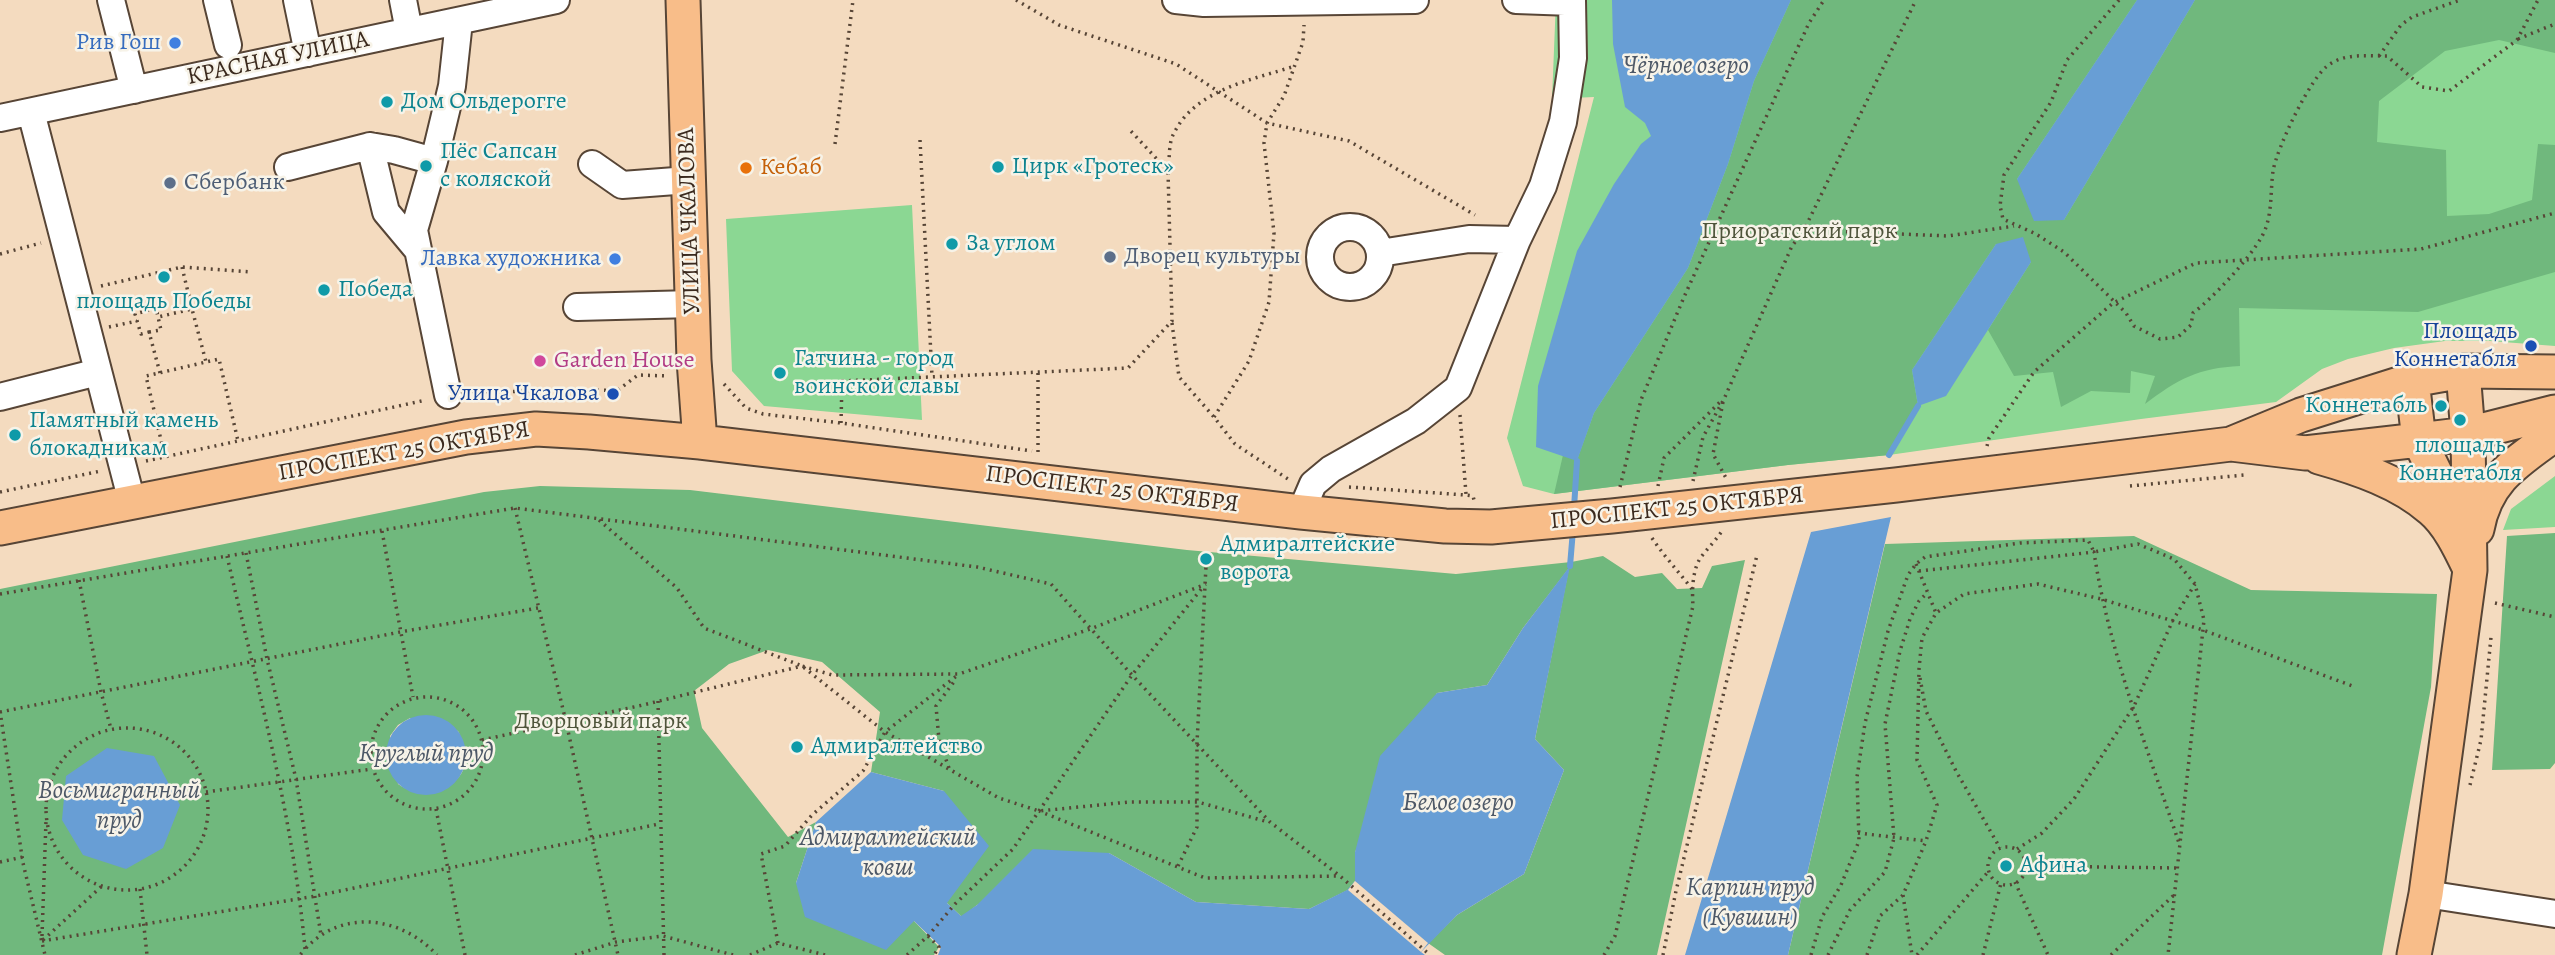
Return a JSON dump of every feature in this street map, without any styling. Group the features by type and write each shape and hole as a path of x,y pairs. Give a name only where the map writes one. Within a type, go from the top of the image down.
{"main road":[{"name":"УЛИЦА ЧКАЛОВА","path":"683,0 692,304 700,442"},
{"path":"2231,444 2301,415 2412,380 2463,371 2555,372"},
{"path":"2463,371 2468,434 2470,570"},
{"path":"2412,380 2419,440 2444,491 2470,570"},
{"path":"2305,453 2468,434 2555,412"},
{"name":"ПРОСПЕКТ 25 ОКТЯБРЯ","path":"0,528 512,430 579,431 1307,498 1445,526 1485,517 1801,495 2231,444"},
{"path":"2414,955 2426,894 2480,514 2492,486 2511,466 2555,434"},
{"path":"2231,444 2305,453 2357,468 2393,485 2432,510 2458,545 2470,570"}],"street":[{"path":"111,0 134,90"},
{"path":"217,0 228,45"},
{"path":"297,0 309,53"},
{"path":"402,0 409,31"},
{"name":"КРАСНАЯ УЛИЦА","path":"0,118 556,0"},
{"path":"1176,0 1204,3 1415,0"},
{"path":"1307,498 1331,469 1416,421 1458,388 1517,240 1543,186 1563,122 1573,58 1572,1 1516,0"},
{"path":"448,395 414,230 453,86 459,21"},
{"path":"31,112 132,502"},
{"path":"288,167 370,146 434,161"},
{"path":"370,146 386,212 417,249"},
{"path":"592,164 622,185 689,180"},
{"path":"1380,253 1469,239 1517,240"},
{"path":"578,307 692,304"},
{"path":"0,397 98,372"},
{"path":"2426,894 2555,914"}],"path":[{"path":"835,144 853,0"},
{"path":"1016,0 1059,25 1176,64 1267,123 1349,141 1482,219"},
{"path":"1615,506 1641,400 1684,298 1803,36 1824,0"},
{"path":"1695,471 1703,437 1724,399 1792,246 1804,230 1916,0"},
{"path":"2119,0 2067,60 2051,102 2004,175 2000,206 2004,219 2036,234 2064,253 2126,313 2134,326 2160,339 2178,337 2191,325 2193,313 2210,300 2261,239 2269,218 2274,167 2298,107 2328,65 2351,55 2387,56 2422,87 2449,91 2517,40 2555,24"},
{"path":"2379,56 2401,25 2412,17 2460,0"},
{"path":"2517,40 2538,0"},
{"path":"1214,417 1249,361 1269,302 1274,233 1264,143 1267,123 1284,96 1303,42"},
{"path":"1279,480 1293,482 1235,444 1179,377 1172,321 1168,171 1172,135 1188,112 1218,90 1295,66"},
{"path":"1128,128 1168,171"},
{"path":"920,140 932,376"},
{"path":"1986,448 1989,438 2034,372 2113,303 2196,263 2421,248 2555,213"},
{"path":"1804,230 1948,236 2014,226"},
{"path":"0,254 64,237"},
{"path":"182,267 206,362"},
{"path":"102,297 100,286 182,267 252,271"},
{"path":"156,308 161,330 141,334 137,321 135,314 156,308"},
{"path":"158,317 192,309"},
{"path":"107,317 109,327 137,321"},
{"path":"841,423 842,381 1128,368 1172,321"},
{"path":"149,332 160,373"},
{"path":"165,457 146,376 219,359 238,441"},
{"path":"719,377 746,408 763,414 1038,452 1038,372"},
{"path":"0,492 448,395 618,390 638,374 673,376"},
{"path":"1458,388 1466,495"},
{"path":"1724,399 1713,454 1728,483"},
{"path":"1657,490 1664,458 1724,399"},
{"path":"2119,487 2244,475"},
{"path":"1307,498 1466,495 1473,496 1474,502 1485,517"},
{"path":"515,509 618,955"},
{"path":"0,594 515,509 977,567 1051,584 1270,822 1340,876 1430,955"},
{"path":"597,519 677,588 704,628 832,675 959,674 1090,629 1206,584"},
{"path":"1604,955 1615,936 1640,837 1693,607 1692,589 1700,558 1709,551 1726,525"},
{"path":"382,530 413,697"},
{"path":"1649,535 1692,589"},
{"path":"1811,955 1822,917 1842,885 1859,841 1857,777 1865,723 1888,631 1908,575 1924,558 2020,543 2088,540 2094,552 2110,636 2180,846"},
{"path":"1919,571 2094,552 2138,544 2174,559 2195,584 2204,620 2168,955"},
{"path":"246,553 267,659 296,779 321,936"},
{"path":"227,555 280,783 300,899 305,949"},
{"path":"1663,955 1757,555"},
{"path":"1916,564 1936,613"},
{"path":"1178,866 1197,827 1197,743 1206,566"},
{"path":"79,580 111,729"},
{"path":"907,955 1013,849 1132,675 1206,584"},
{"path":"1867,955 1880,916 1903,895 1926,841 1937,805 1917,760 1922,638 1936,613 1964,594 2038,584 2173,620 2355,687"},
{"path":"2017,849 2042,833 2074,799 2134,706 2173,620 2195,584"},
{"path":"1828,955 1850,910 1885,872 1895,838 1885,724 1900,651 1910,620 1919,601 1928,592"},
{"path":"2495,603 2553,617 2555,623"},
{"path":"45,955 23,857 0,711 400,632 538,608"},
{"path":"482,740 657,702 802,666"},
{"path":"802,666 885,732 999,798 1040,811 1205,878 1340,876"},
{"path":"1919,669 1926,711 1956,771 2000,848"},
{"path":"778,943 761,855 785,846 812,815 863,771 885,732 959,674"},
{"path":"950,770 939,740 936,706 959,674"},
{"path":"431,696 448,700 463,709 475,723 482,740 483,758 478,776 468,792 453,803 436,809 412,807 390,796 372,769 370,751 373,733 383,717 396,705 413,697 431,696"},
{"path":"657,702 664,955"},
{"path":"41,941 46,816 47,792 55,770 69,751 89,737 111,729 136,728 160,735 182,749 197,769 206,792 207,818 204,831 200,844 186,865 165,880 140,889 121,890 102,886 81,875 64,859 52,839 46,816"},
{"path":"206,792 372,769"},
{"path":"1040,811 1129,802 1198,802 1270,822"},
{"path":"436,809 465,955"},
{"path":"41,941 316,896 659,824"},
{"path":"1858,833 1926,841"},
{"path":"2008,845 2022,852 2027,866 2021,880 2006,886 1992,879 1988,872 1987,862 1992,853 2000,848 2008,845"},
{"path":"0,862 23,857"},
{"path":"2027,866 2178,868"},
{"path":"1914,955 1988,872"},
{"path":"2015,883 2048,955"},
{"path":"1983,955 2001,884"},
{"path":"41,941 102,886"},
{"path":"140,889 147,955"},
{"path":"2111,955 2175,894"},
{"path":"1903,895 1914,955"},
{"path":"300,955 321,936 351,923 382,923 400,927 418,937 437,955"},
{"path":"575,955 617,942 663,936 733,955"},
{"path":"928,936 939,947 934,955"},
{"path":"750,955 778,943 825,955"}],"green space":[{"name":"Приоратский парк","path":"1556,0 2555,0 2555,346 2445,341 2394,348 2348,359 2322,369 2276,402 1889,455 1554,494 1523,486 1507,438 1594,97 1552,99"},
{"name":"Приоратский парк","path":"1791,0 2137,0 2017,179 2064,220 2195,0 2555,0 2555,53 2499,40 2445,51 2379,101 2377,142 2446,150 2447,216 2489,214 2532,200 2538,144 2555,145 2555,272 2418,312 2239,308 2240,366 2212,369 2189,376 2145,404 2155,376 2131,371 2130,393 2091,391 2061,407 2053,372 2014,376 1988,330 2031,262 1996,244 1912,370 1918,406 1889,455 1554,494 1563,455 1577,460 1594,413 1688,268 1728,164 1754,81"},
{"path":"912,205 922,420 764,406 732,371 726,219"},
{"path":"2555,476 2555,527 2503,530 2511,509"},
{"name":"Дворцовый парк","path":"540,486 690,490 1187,550 1456,574 1603,556 1635,577 1662,573 1677,589 1702,588 1712,566 1745,560 1657,955 1445,955 1428,943 1457,915 1524,874 1564,770 1535,739 1569,568 1523,628 1487,685 1437,693 1355,852 1355,881 1348,890 1309,909 1196,902 1109,853 977,905 962,917 947,903 944,791 871,772 880,712 822,662 768,650 729,664 694,691 702,728 788,837 816,822 796,883 914,921 939,947 934,955 0,955 0,589 484,492","holes":["410,718 458,731 465,758 459,777 448,784 422,792 408,790 398,784 390,736 398,725"]},
{"path":"2555,533 2555,763 2550,769 2492,770 2507,536"},
{"path":"2134,536 2251,590 2437,594 2431,687 2382,955 1788,955 1885,544"}],"water":[{"name":"Чёрное озеро","path":"1612,0 1791,0 1754,81 1728,164 1688,268 1594,413 1577,461 1536,447 1538,386 1577,251 1614,184 1641,144 1651,136 1645,123 1625,107 1613,44"},
{"path":"2137,0 2195,0 2064,220 2034,221 2017,179"},
{"path":"2023,237 2031,262 1946,396 1918,406 1912,370 1996,244"},
{"name":"Карпин пруд (Кувшин)","path":"1891,517 1788,955 1685,955 1811,532"},
{"name":"Белое озеро","path":"1570,566 1535,739 1564,770 1524,874 1457,915 1421,952 1425,955 938,955 941,947 914,921 886,950 805,917 796,883 816,822 871,772 944,791 989,846 947,903 961,916 977,905 1033,849 1109,853 1196,902 1309,909 1347,890 1355,881 1355,852 1380,756 1437,693 1487,685 1523,628"},
{"name":"Круглый пруд","path":"426,715 441,718 454,727 463,740 466,755 463,770 454,783 441,792 426,795 411,792 398,783 389,770 386,755 389,740 398,727 411,718"},
{"name":"Восьмигранный пруд","path":"107,748 154,756 180,805 163,848 126,869 83,855 62,820 66,776"}],"pier":[{"path":"1355,881 1428,943 1421,952 1348,890"}],"waterway":[{"path":"1889,455 1918,406"},
{"path":"1574,508 1577,461"},
{"path":"1570,566 1573,530"}],"place":[{"name":"Рив Гош","path":"175,43"},
{"name":"Дом Ольдерогге","path":"387,102"},
{"name":"Пёс Сапсан с коляской","path":"426,166"},
{"name":"Цирк «Гротеск»","path":"998,167"},
{"name":"Кебаб","path":"746,168"},
{"name":"Сбербанк","path":"170,183"},
{"name":"За углом","path":"952,244"},
{"name":"Дворец культуры","path":"1110,257"},
{"name":"Лавка художника","path":"615,259"},
{"name":"площадь Победы","path":"164,277"},
{"name":"Победа","path":"324,290"},
{"name":"Площадь Коннетабля","path":"2531,346"},
{"name":"Garden House","path":"540,361"},
{"name":"Гатчина - город воинской славы","path":"780,373"},
{"name":"Улица Чкалова","path":"613,394"},
{"name":"Коннетабль","path":"2441,406"},
{"name":"площадь Коннетабля","path":"2460,420"},
{"name":"Памятный камень блокадникам","path":"15,435"},
{"name":"Адмиралтейские ворота","path":"1206,559"},
{"name":"Адмиралтейство","path":"797,747"},
{"name":"Афина","path":"2006,866"}],"water label":[{"name":"Адмиралтейский ковш","path":"888,854"}]}
